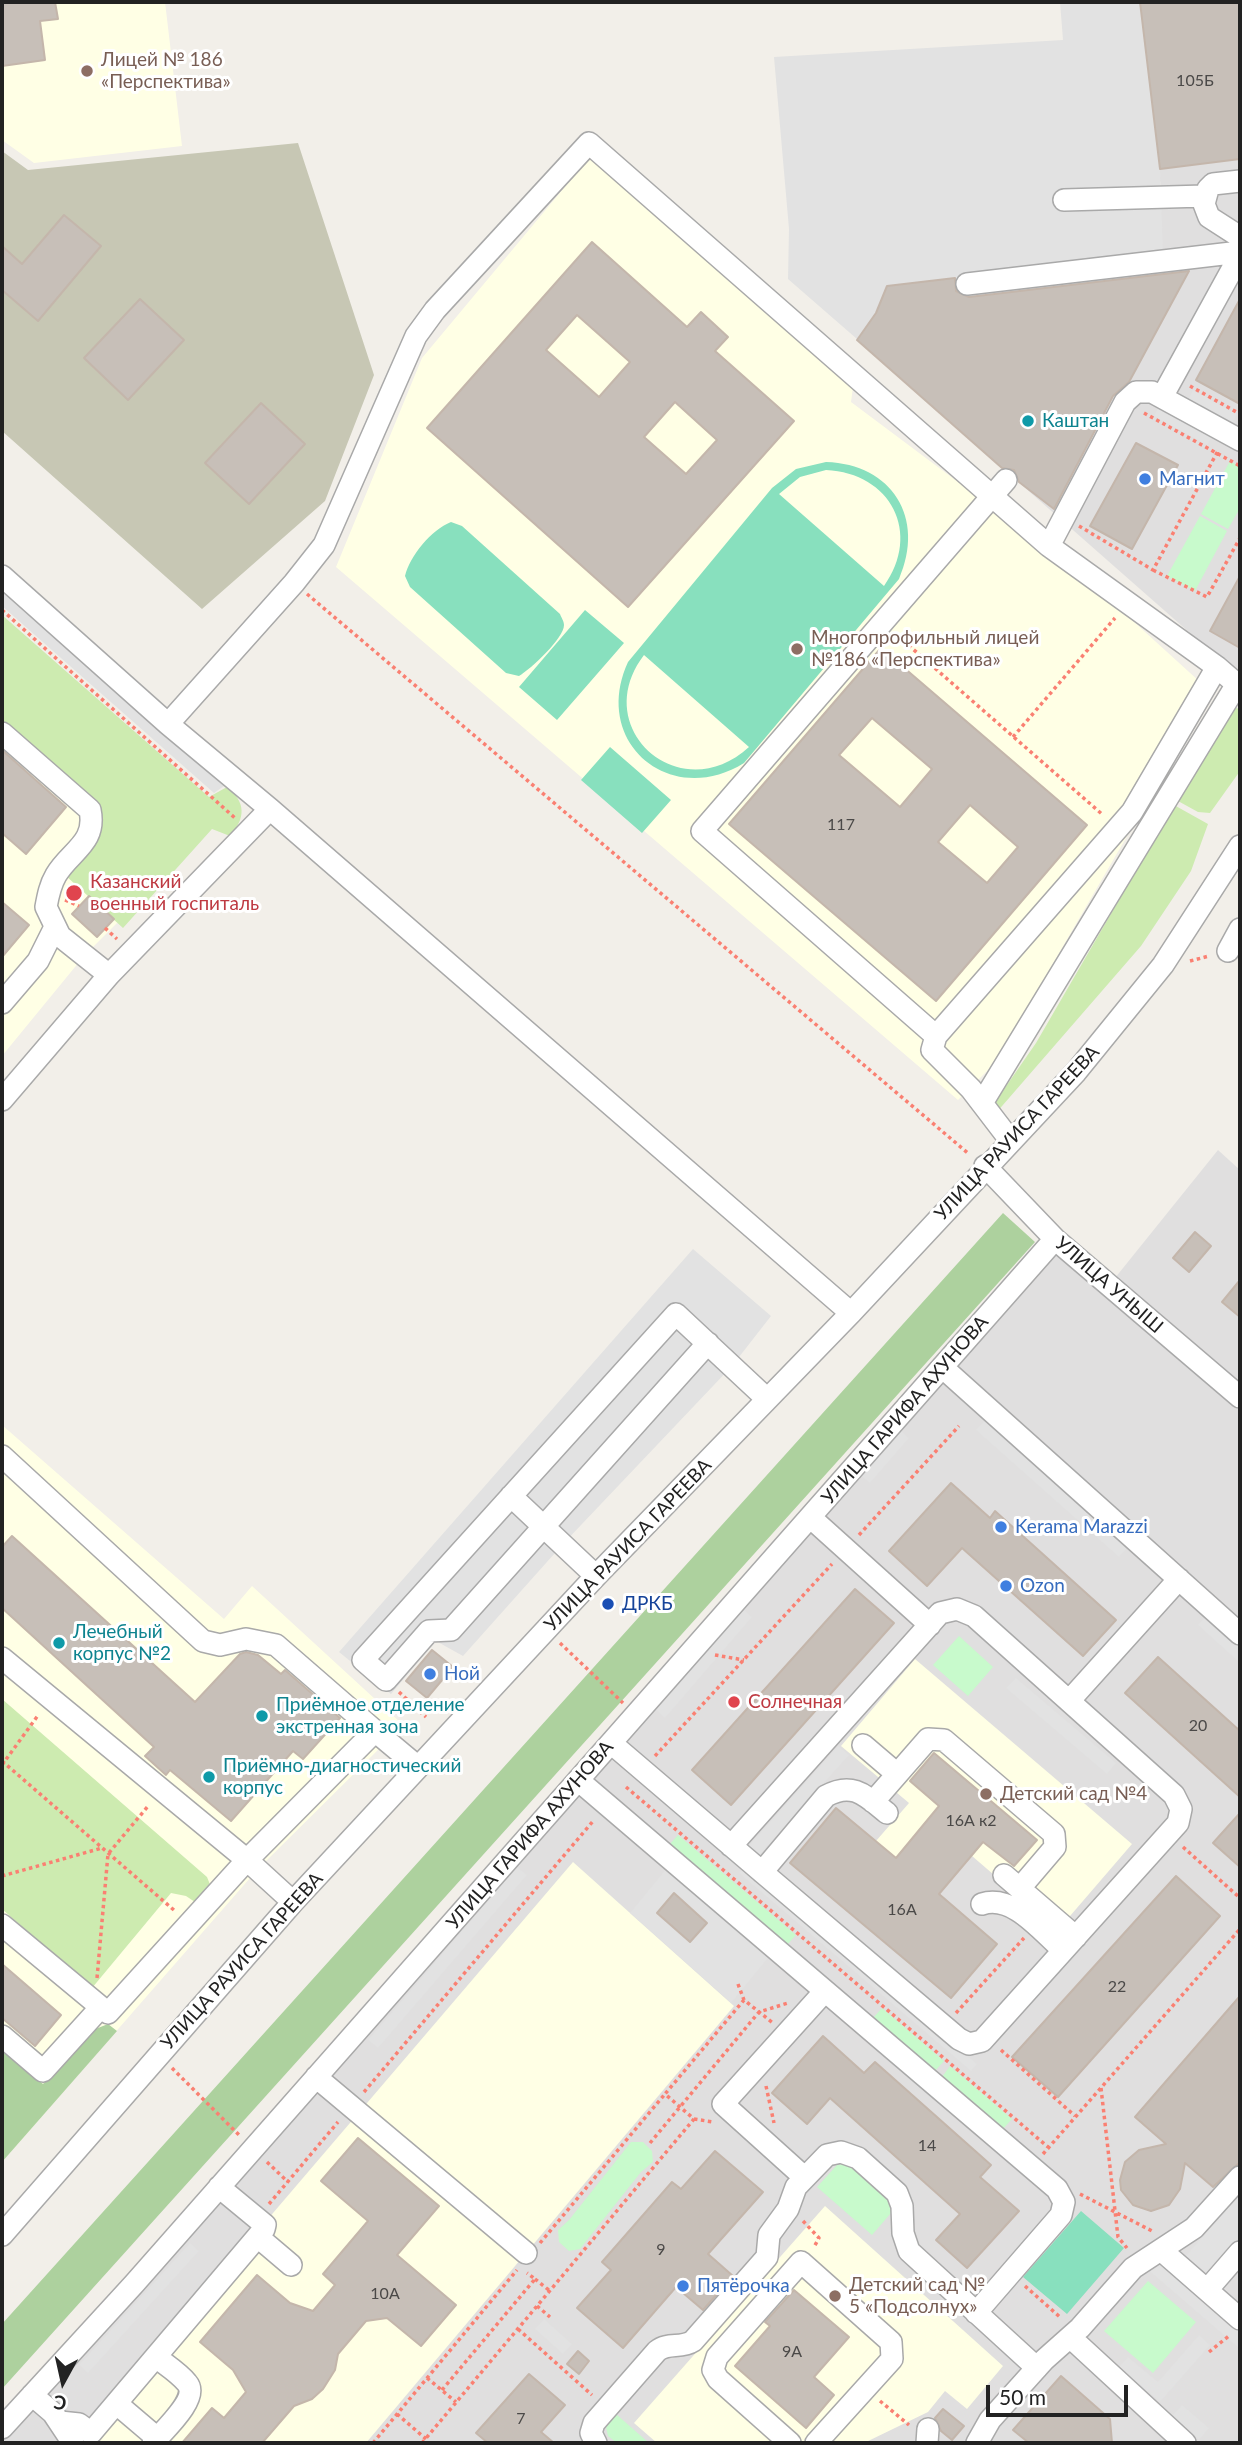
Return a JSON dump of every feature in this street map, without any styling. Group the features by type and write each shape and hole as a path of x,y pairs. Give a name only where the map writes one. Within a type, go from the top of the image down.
{"street":[{"path":"168,724 294,583 324,545 416,336 435,310 589,143 999,488 1049,546 1217,667 1239,686 982,1103"},
{"path":"1240,181 1213,184 1205,196 1204,204 1209,217 1240,237"},
{"path":"1064,200 1205,196"},
{"path":"967,284 1240,254"},
{"path":"1162,397 1240,254"},
{"path":"1049,546 1131,395 1143,391 1162,397 1234,437"},
{"path":"936,1036 702,831 999,488"},
{"path":"2,576 168,724 270,809 851,1313"},
{"path":"1010,1140 982,1103 932,1050 936,1036 1132,812 1217,667"},
{"path":"2,733 90,810 92,821 88,839 55,876 46,907 54,929 109,975"},
{"path":"2,1100 109,975 270,809"},
{"name":"УЛИЦА РАУИСА ГАРЕЕВА","path":"2,2235 293,1902 596,1576 851,1313 985,1166 1076,1072 1163,965 1240,846"},
{"path":"2,1003 38,961 54,929"},
{"path":"1228,951 1240,929"},
{"name":"УЛИЦА УНЫШ","path":"985,1166 1055,1239 1232,1380 1240,1397"},
{"name":"УЛИЦА ГАРИФА АХУНОВА","path":"2,2428 219,2187 1055,1239"},
{"path":"708,1343 451,1630 429,1631 386,1680 363,1660 676,1314 708,1343 767,1399"},
{"path":"942,1367 1240,1634"},
{"path":"2,1456 203,1641 220,1645 246,1639 276,1645 418,1767"},
{"path":"511,1496 596,1576"},
{"path":"810,1517 930,1625"},
{"path":"1069,1701 1178,1579"},
{"path":"616,1737 642,1770 964,2042 978,2043 986,2036 1168,1834 1181,1816 1179,1802 1069,1701 965,1611 948,1610 940,1613 732,1846"},
{"path":"2,1658 247,1860 293,1902"},
{"path":"2,1925 108,2013 247,1860 375,1731"},
{"path":"762,1872 826,1796 835,1791 853,1789 880,1808 897,1774 928,1739 940,1738 1054,1834 1055,1847 1012,1882 1069,1943"},
{"path":"863,1745 897,1774"},
{"path":"578,1780 1058,2189 1064,2208 976,2313"},
{"path":"982,1904 1005,1902 1035,1926 1069,1943"},
{"path":"804,2177 723,2104 825,1991"},
{"path":"2,2036 43,2071 98,2004"},
{"path":"316,2077 523,2260"},
{"path":"596,2443 592,2428 607,2408 661,2347 693,2342 766,2257 770,2231 786,2213 794,2190 804,2177 827,2155 841,2152 858,2158 897,2193 902,2206 903,2233 909,2251 1037,2368"},
{"path":"977,2443 990,2420 1037,2368 1142,2261 1168,2246 1202,2220 1240,2177"},
{"path":"219,2187 291,2265"},
{"path":"32,2395 60,2422 79,2424 89,2440 257,2228"},
{"path":"1168,2246 1207,2290 1240,2319"},
{"path":"1207,2290 1240,2252"},
{"path":"790,2443 718,2379 713,2365 717,2357 801,2262 893,2346 892,2358 816,2443"},
{"path":"1073,2334 1185,2443"},
{"path":"117,2404 155,2441 188,2402 191,2392 188,2384 156,2357"}],"path":[{"path":"1173,377 1240,414"},
{"path":"1125,402 1240,466"},
{"path":"1153,570 1217,453 1234,437"},
{"path":"1065,518 1153,570 1207,597 1240,538"},
{"path":"294,583 985,1166"},
{"path":"2,610 237,819"},
{"path":"1013,737 1122,611"},
{"path":"881,622 1117,828"},
{"path":"257,2228 288,2182 608,1806 959,1426"},
{"path":"547,1629 624,1704 610,1721 616,1737"},
{"path":"692,1651 744,1660"},
{"path":"386,1680 426,1717"},
{"path":"51,1699 2,1763 189,1924"},
{"path":"626,1787 1048,2147"},
{"path":"98,2004 108,1854 162,1790"},
{"path":"1168,1834 1240,1898"},
{"path":"2,1876 102,1847"},
{"path":"944,2026 1035,1926"},
{"path":"1031,2167 1240,1929"},
{"path":"738,1984 744,2000 786,2034"},
{"path":"650,2143 759,2012 825,1991"},
{"path":"714,2122 694,2119 665,2094 744,2000"},
{"path":"986,2036 1076,2116"},
{"path":"930,2081 964,2042"},
{"path":"159,2055 288,2182"},
{"path":"761,2062 781,2156"},
{"path":"1101,2088 1119,2239 1142,2261"},
{"path":"397,2414 424,2441 694,2119"},
{"path":"1071,2189 1115,2212 1168,2246"},
{"path":"523,2260 535,2279 550,2291"},
{"path":"1010,2273 1073,2334"},
{"path":"442,2390 535,2279"},
{"path":"537,2306 550,2317"},
{"path":"1209,2352 1240,2328"},
{"path":"518,2329 607,2408"},
{"path":"427,2378 457,2402"},
{"path":"864,2389 907,2423"}],"shaded area":[{"name":"Лицей № 186 «Перспектива»","path":"2,2 165,2 182,146 34,163 2,140"},
{"path":"1060,2 1140,2 1160,169 1163,254 887,286 876,313 857,339 788,279 789,229 774,57 1063,40"},
{"path":"1140,2 1240,2 1240,677 857,340 876,313 887,286 1162,198"},
{"path":"298,143 374,375 325,501 202,609 2,431 2,151 28,170"},
{"name":"Многопрофильный лицей №186 «Перспектива»","path":"599,146 856,365 851,402 986,503 1122,611 1211,692 995,1063 958,1100 336,567 422,358"},
{"path":"1193,390 1237,414 1231,426 1187,402"},
{"path":"1160,404 1214,433 1207,445 1154,416"},
{"path":"2,585 224,786 214,793 2,606"},
{"name":"Казанский военный госпиталь","path":"2,649 210,830 84,956 2,1056"},
{"path":"1218,1150 1240,1170 1240,1383 1115,1278"},
{"path":"693,1249 771,1316 732,1366 563,1544 463,1656 436,1641 391,1694 339,1652"},
{"path":"1058,1249 1240,1405 1240,2443 2,2443 2,2436"},
{"path":"985,1420 1128,1547 1119,1557 976,1430"},
{"path":"2,1425 224,1619 252,1586 400,1722 388,1740 257,1870 2,2162"},
{"path":"900,1430 909,1438 870,1483 860,1475"},
{"path":"743,1609 752,1617 665,1718 656,1710"},
{"path":"1206,1616 1240,1647 1240,1663 1198,1625"},
{"name":"Детский сад №4","path":"915,1659 1132,1844 1058,1930 972,1856 915,1836 896,1858 876,1841 909,1803 841,1746"},
{"path":"1016,1678 1116,1763 1107,1774 1006,1688"},
{"path":"838,1746 849,1755 756,1859 745,1850"},
{"path":"573,1862 734,2006 366,2443 83,2443 79,2440"},
{"path":"745,1866 977,2064 971,2071 739,1873"},
{"path":"517,1867 527,1875 378,2048 368,2040"},
{"path":"667,1868 768,1958 731,2003 630,1913"},
{"path":"1240,2194 1240,2239 1206,2278 1184,2258"},
{"name":"Детский сад № 5 «Подсолнух»","path":"825,2206 1003,2366 967,2409 945,2391 928,2412 864,2443 657,2443 634,2423"},
{"path":"190,2243 199,2251 88,2373 79,2365"},
{"path":"1156,2256 1240,2329 1240,2349 1146,2268"},
{"path":"544,2319 572,2344 563,2354 535,2329"},
{"path":"1199,2335 1210,2345 1160,2402 1119,2367 1128,2357 1158,2382"},
{"path":"1182,2405 1209,2428 1199,2440 1172,2416"}],"green space":[{"path":"1230,461 1240,467 1240,508 1228,529 1201,514"},
{"path":"826,462 849,465 869,473 885,484 897,498 905,516 908,535 906,557 899,579 744,763 716,775 689,778 665,772 644,760 629,741 620,718 619,691 628,662 772,488 796,469","holes":["826,470 849,474 868,482 883,494 894,509 900,546 895,566 884,586 779,494 800,477","644,655 749,747 722,764 696,769 671,765 650,752 634,733 627,709 630,682"]},
{"path":"1200,516 1227,531 1195,591 1167,576"},
{"path":"451,522 462,526 560,614 563,631 539,660 519,676 506,673 410,587 405,576 411,560 422,544"},
{"path":"585,610 624,643 557,720 519,687"},
{"path":"2,615 209,797 227,787 241,804 239,823 230,836 212,829 123,928 65,875 89,798 2,722"},
{"path":"1240,709 1240,771 1210,813 1198,812 1178,801 1226,713"},
{"path":"610,747 671,800 642,833 581,780"},
{"path":"1174,805 1208,824 1191,871 1141,946 996,1113 993,1105 1036,1043"},
{"path":"1003,1213 1035,1242 2,2389 2,2324"},
{"path":"959,1636 993,1667 968,1696 933,1665"},
{"path":"2,1699 207,1877 211,1887 198,1904 186,1896 171,1893 92,1988 2,1909"},
{"path":"678,1835 796,1935 787,1945 669,1845"},
{"path":"882,2008 944,2061 935,2071 873,2018"},
{"path":"108,2024 117,2031 2,2162 2,2047 43,2084 93,2030"},
{"path":"950,2066 1012,2119 1003,2129 942,2077"},
{"path":"631,2142 643,2142 652,2151 653,2162 641,2172 580,2249 569,2251 559,2242 558,2230"},
{"path":"849,2163 889,2196 891,2213 872,2235 817,2187 837,2165"},
{"path":"1081,2211 1124,2248 1067,2314 1023,2277"},
{"path":"1148,2281 1196,2322 1153,2373 1104,2331"},
{"path":"616,2414 649,2443 617,2443 608,2436 606,2427"}],"building":[{"path":"2,2 55,2 58,19 40,21 45,60 2,66"},
{"path":"1140,2 1240,2 1240,159 1160,169"},
{"path":"64,215 101,246 38,321 2,290 2,246 22,264"},
{"path":"592,242 687,327 701,312 728,337 715,351 794,421 628,607 427,428","holes":["577,315 630,362 599,397 546,350","675,402 717,440 686,474 644,437"]},
{"name":"Каштан","path":"1189,271 1129,382 1113,396 1054,509 1019,482 1014,470 1002,468 857,340 876,313 887,286 955,278 956,291 969,297"},
{"path":"140,299 184,340 128,400 84,358"},
{"path":"1240,299 1240,404 1196,380"},
{"path":"261,403 305,444 249,504 205,463"},
{"path":"1136,443 1178,465 1132,549 1090,526"},
{"path":"1240,576 1240,648 1210,631"},
{"path":"881,648 1087,825 936,1001 729,824","holes":["872,718 932,769 900,807 839,755","970,805 1018,847 987,883 938,842"]},
{"path":"2,750 66,807 26,854 2,833"},
{"path":"89,896 114,919 97,937 72,914"},
{"path":"2,902 29,925 2,957"},
{"path":"1195,1232 1211,1246 1189,1272 1173,1258"},
{"path":"1240,1280 1240,1317 1222,1302"},
{"path":"951,1483 990,1518 995,1511 1116,1620 1083,1656 962,1548 927,1586 889,1551"},
{"path":"12,1536 195,1702 240,1654 246,1652 258,1655 281,1674 285,1670 340,1718 303,1759 293,1751 231,1821 170,1770 166,1775 145,1756 154,1747 2,1608 2,1547"},
{"path":"855,1589 894,1623 731,1805 692,1770"},
{"path":"432,1650 453,1667 427,1698 406,1681"},
{"path":"1158,1657 1240,1731 1240,1797 1125,1693"},
{"path":"934,1753 1037,1840 1014,1866 983,1842 939,1894 997,1944 951,1998 790,1863 836,1808 896,1858 939,1806 910,1781"},
{"path":"1240,1813 1240,1867 1213,1843"},
{"path":"1176,1876 1220,1916 1058,2097 1012,2057"},
{"path":"674,1893 707,1923 690,1942 657,1913"},
{"path":"2,1964 61,2015 35,2046 2,2018"},
{"path":"1240,1996 1240,2162 1213,2187 1185,2163 1180,2189 1169,2205 1151,2211 1133,2205 1121,2190 1120,2180 1125,2162 1139,2150 1166,2144 1135,2117"},
{"path":"823,2036 864,2073 875,2062 991,2165 980,2177 1019,2211 967,2268 936,2240 960,2214 830,2098 807,2124 772,2093"},
{"path":"358,2138 439,2206 397,2255 456,2305 421,2346 387,2318 366,2321 338,2354 335,2370 323,2389 312,2399 294,2406 262,2443 182,2443 212,2408 224,2418 246,2392 233,2370 200,2342 257,2275 290,2303 313,2311 335,2285 323,2274 368,2221 321,2181"},
{"path":"715,2151 763,2192 708,2254 733,2276 703,2310 676,2287 623,2348 577,2308 611,2270 602,2262 672,2182 681,2189"},
{"path":"794,2290 849,2337 814,2377 834,2395 806,2428 735,2366 770,2326 765,2322"},
{"path":"578,2351 589,2361 579,2374 567,2364"},
{"path":"529,2374 565,2405 541,2432 554,2443 488,2443 476,2433"},
{"path":"1061,2376 1110,2419 1112,2443 1029,2443 1013,2430"},
{"path":"943,2409 964,2426 952,2440 941,2431 935,2418"}],"place":[{"name":"Лицей № 186 «Перспектива»","path":"87,71"},
{"name":"Каштан","path":"1028,421"},
{"name":"Магнит","path":"1145,479"},
{"name":"Многопрофильный лицей №186 «Перспектива»","path":"797,649"},
{"name":"Казанский военный госпиталь","path":"74,893"},
{"name":"Kerama Marazzi","path":"1001,1527"},
{"name":"Ozon","path":"1006,1586"},
{"name":"ДРКБ","path":"608,1604"},
{"name":"Лечебный корпус №2","path":"59,1643"},
{"name":"Ной","path":"430,1674"},
{"name":"Солнечная","path":"734,1702"},
{"name":"Приёмное отделение экстренная зона","path":"262,1716"},
{"name":"Приёмно-диагностический корпус","path":"209,1777"},
{"name":"Детский сад №4","path":"986,1794"},
{"name":"Пятёрочка","path":"683,2286"},
{"name":"Детский сад № 5 «Подсолнух»","path":"835,2296"}]}
